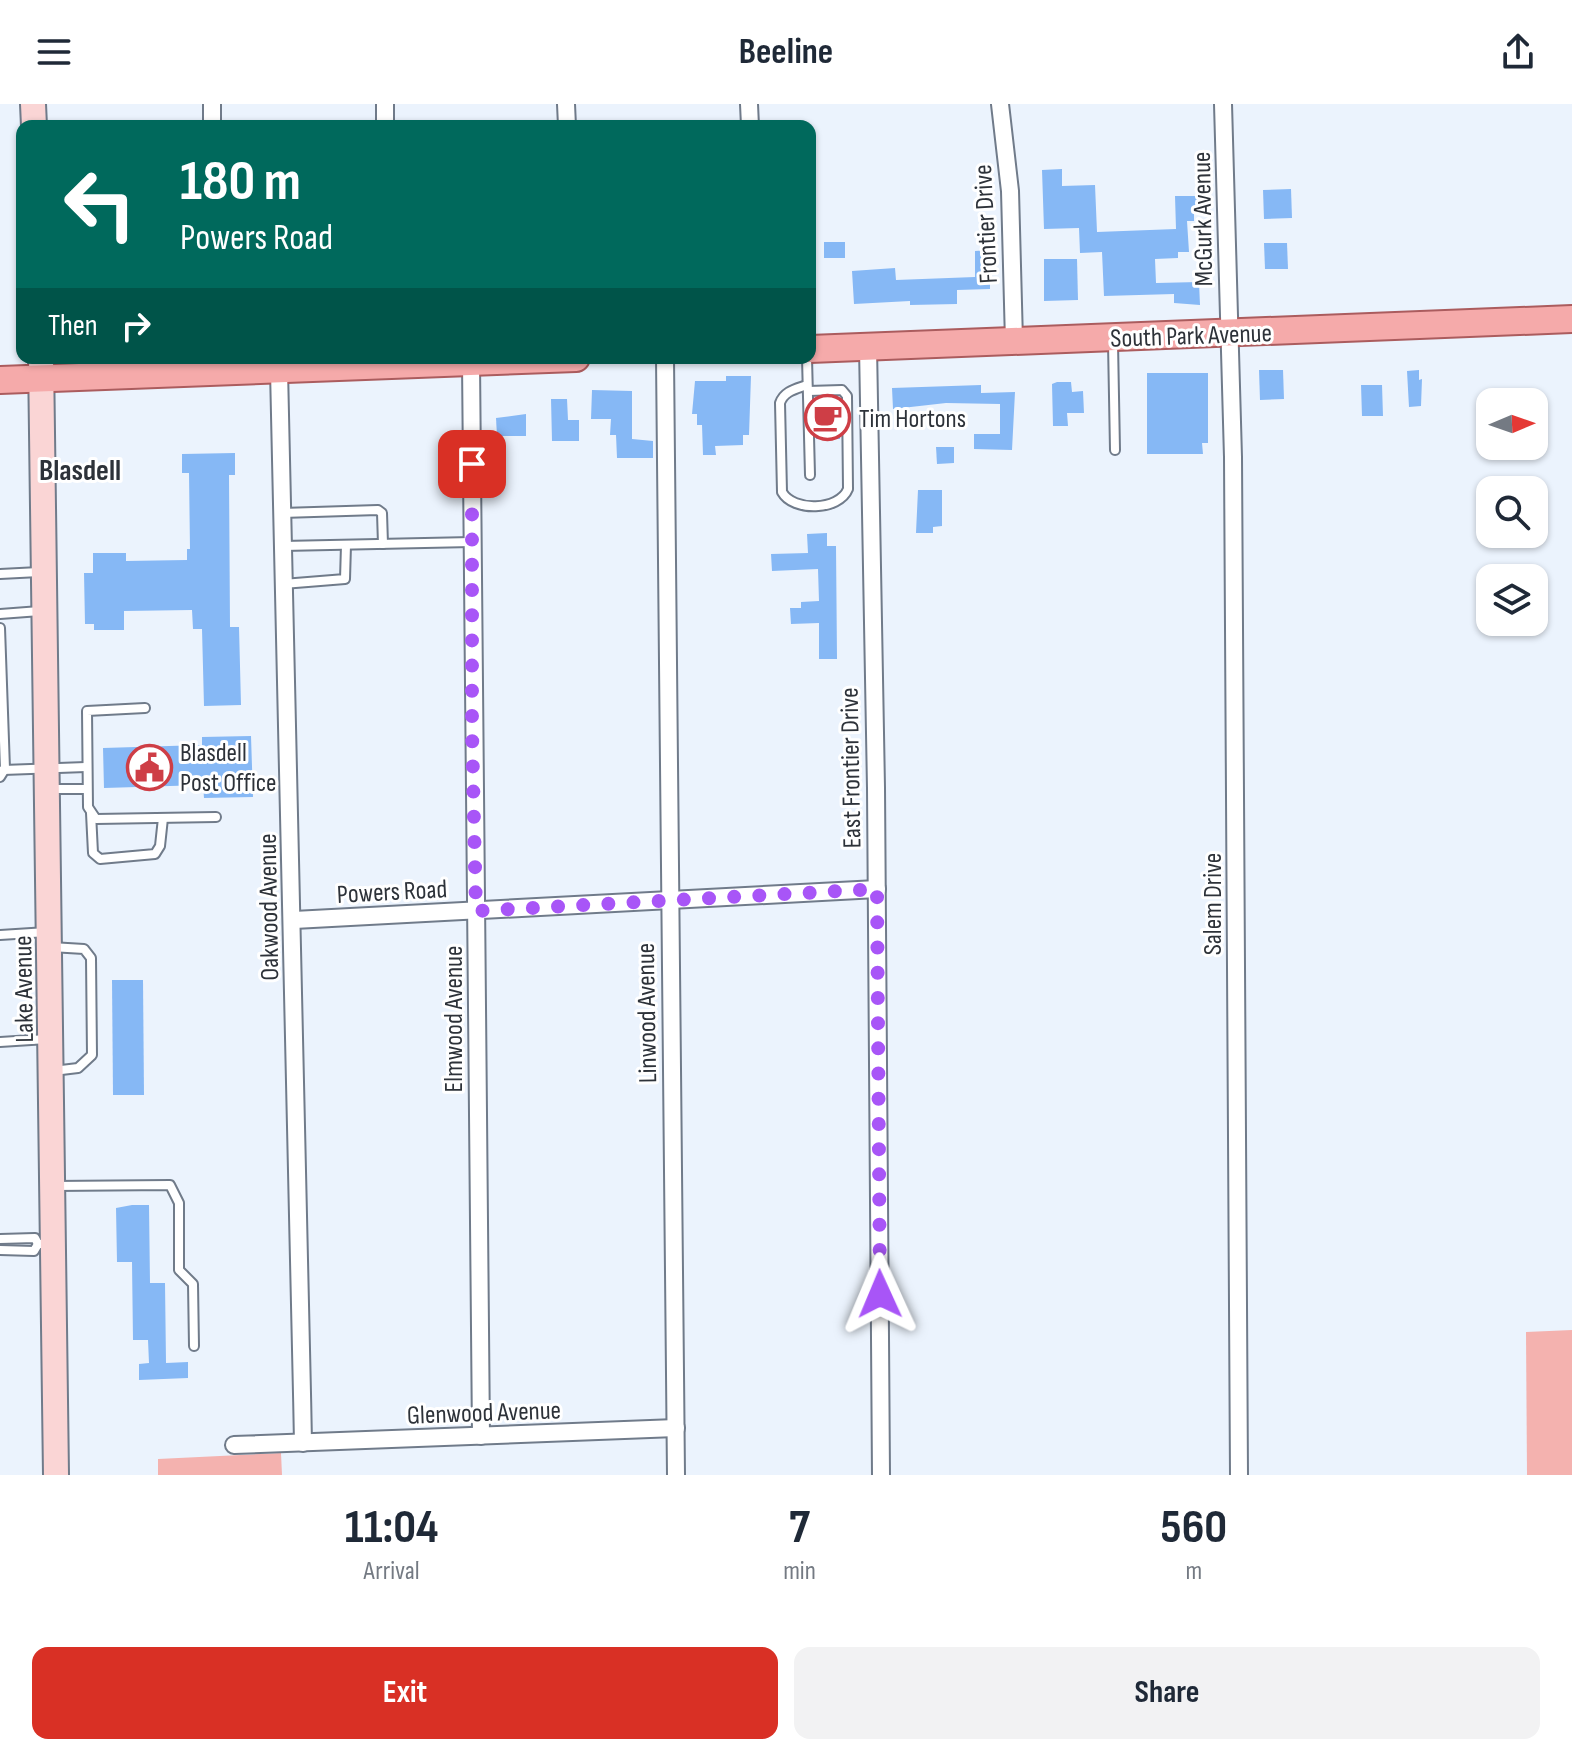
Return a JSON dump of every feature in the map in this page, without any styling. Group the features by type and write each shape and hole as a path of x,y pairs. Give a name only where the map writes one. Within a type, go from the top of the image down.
{"main road":[{"name":"South Park Avenue","path":"816,349 1560,320"},
{"path":"0,380 42,368 137,370 216,365 279,370 362,364"}],"street":[{"name":"Frontier Drive","path":"1000,104 1010,191 1014,341"},
{"name":"McGurk Avenue","path":"1223,104 1228,334"},
{"name":"Salem Drive","path":"1228,334 1233,488 1239,1475"},
{"name":"East Frontier Drive","path":"868,347 877,889 881,1475"},
{"name":"Elmwood Avenue","path":"471,364 481,1436"},
{"name":"Linwood Avenue","path":"665,364 676,1475"},
{"name":"Lake Avenue","path":"42,368 53,1186 46,1244 56,1475"},
{"name":"Oakwood Avenue","path":"279,370 294,920 298,1443"},
{"name":"Powers Road","path":"294,920 877,889"},
{"name":"Glenwood Avenue","path":"234,1445 676,1428"}],"lane":[{"path":"1113,338 1115,450"},
{"path":"807,364 810,475"},
{"path":"808,388 842,390 847,396 848,489 844,498 835,504 795,505 787,501 782,492 780,403 783,396 792,390 808,388"},
{"path":"282,513 378,510 382,513 383,544"},
{"path":"283,546 472,542"},
{"path":"283,584 345,579 346,545"},
{"path":"0,574 45,572"},
{"path":"0,614 45,611"},
{"path":"0,628 2,772 48,778 86,789"},
{"path":"145,708 87,711 86,789 91,812 96,819 216,817"},
{"path":"48,778 86,767"},
{"path":"91,812 93,853 100,859 155,854 160,846 163,818"},
{"path":"0,935 51,940 84,949 91,958 92,1055 78,1068 52,1071"},
{"path":"0,1042 52,1039"},
{"path":"53,1186 170,1185 179,1203 179,1270 193,1284 194,1346"},
{"path":"0,1239 35,1238 46,1244"},
{"path":"0,1250 34,1251 46,1244"}],"shaded area":[{"path":"1572,1330 1572,1475 1527,1475 1526,1332"},
{"path":"281,1453 282,1475 158,1475 158,1459"}],"building":[{"path":"1062,169 1062,186 1095,185 1097,232 1176,229 1175,196 1200,196 1200,208 1194,208 1194,221 1187,221 1189,252 1178,252 1178,258 1155,259 1156,283 1199,282 1200,305 1174,303 1174,294 1104,296 1102,252 1080,253 1079,228 1044,229 1042,170"},
{"path":"1291,189 1292,218 1264,219 1263,190"},
{"path":"824,242 845,242 845,258 824,258"},
{"path":"1264,243 1287,243 1288,269 1265,269"},
{"path":"990,250 990,289 957,290 957,304 910,305 910,301 854,304 852,271 895,268 896,280 975,277 975,251"},
{"path":"1044,259 1077,259 1078,300 1044,301"},
{"path":"1259,370 1283,370 1284,399 1260,400"},
{"path":"1419,370 1419,380 1422,379 1421,406 1409,407 1407,371"},
{"path":"1147,373 1208,373 1208,443 1202,443 1203,454 1147,454"},
{"path":"726,376 751,376 749,435 743,435 743,445 715,446 716,455 703,455 702,425 697,425 697,414 692,414 695,381 726,381"},
{"path":"1071,382 1072,392 1083,391 1084,413 1067,413 1068,426 1053,426 1052,384"},
{"path":"981,385 981,393 1015,392 1012,450 974,449 974,434 1000,434 1000,404 946,403 893,409 892,388"},
{"path":"1361,385 1382,385 1383,416 1362,416"},
{"path":"592,390 632,391 632,439 653,441 653,458 617,458 616,435 610,435 611,419 591,419"},
{"name":"Tim Hortons","path":"815,398 840,399 840,439 816,439"},
{"path":"551,399 567,399 568,420 579,420 579,441 552,441"},
{"path":"526,414 526,436 497,436 496,418"},
{"path":"936,447 954,447 954,463 937,464"},
{"path":"235,453 235,475 229,475 230,627 239,627 241,705 204,706 202,629 193,629 192,610 124,611 124,630 94,630 94,624 85,624 84,573 93,573 93,553 126,553 126,561 187,560 187,549 190,549 189,473 182,473 182,454"},
{"path":"918,490 942,490 942,526 933,527 933,533 916,533"},
{"path":"827,533 827,546 836,546 837,659 819,659 819,623 791,624 790,608 801,608 801,602 819,601 818,569 772,571 771,554 808,553 807,534"},
{"name":"Blasdell Post Office","path":"251,736 253,797 204,798 203,785 104,788 103,748 202,745 202,737"},
{"path":"112,980 143,980 144,1095 113,1095"},
{"path":"149,1205 150,1283 165,1283 166,1363 188,1362 188,1378 139,1380 139,1364 149,1363 148,1340 133,1340 132,1262 117,1262 116,1208"}],"place":[{"name":"Tim Hortons","path":"828,418"},
{"name":"Blasdell Post Office","path":"149,767"}],"district":[{"name":"Blasdell","path":"80,470"}],"route":[{"path":"472,464 476,911 877,889 880,1294"}]}
